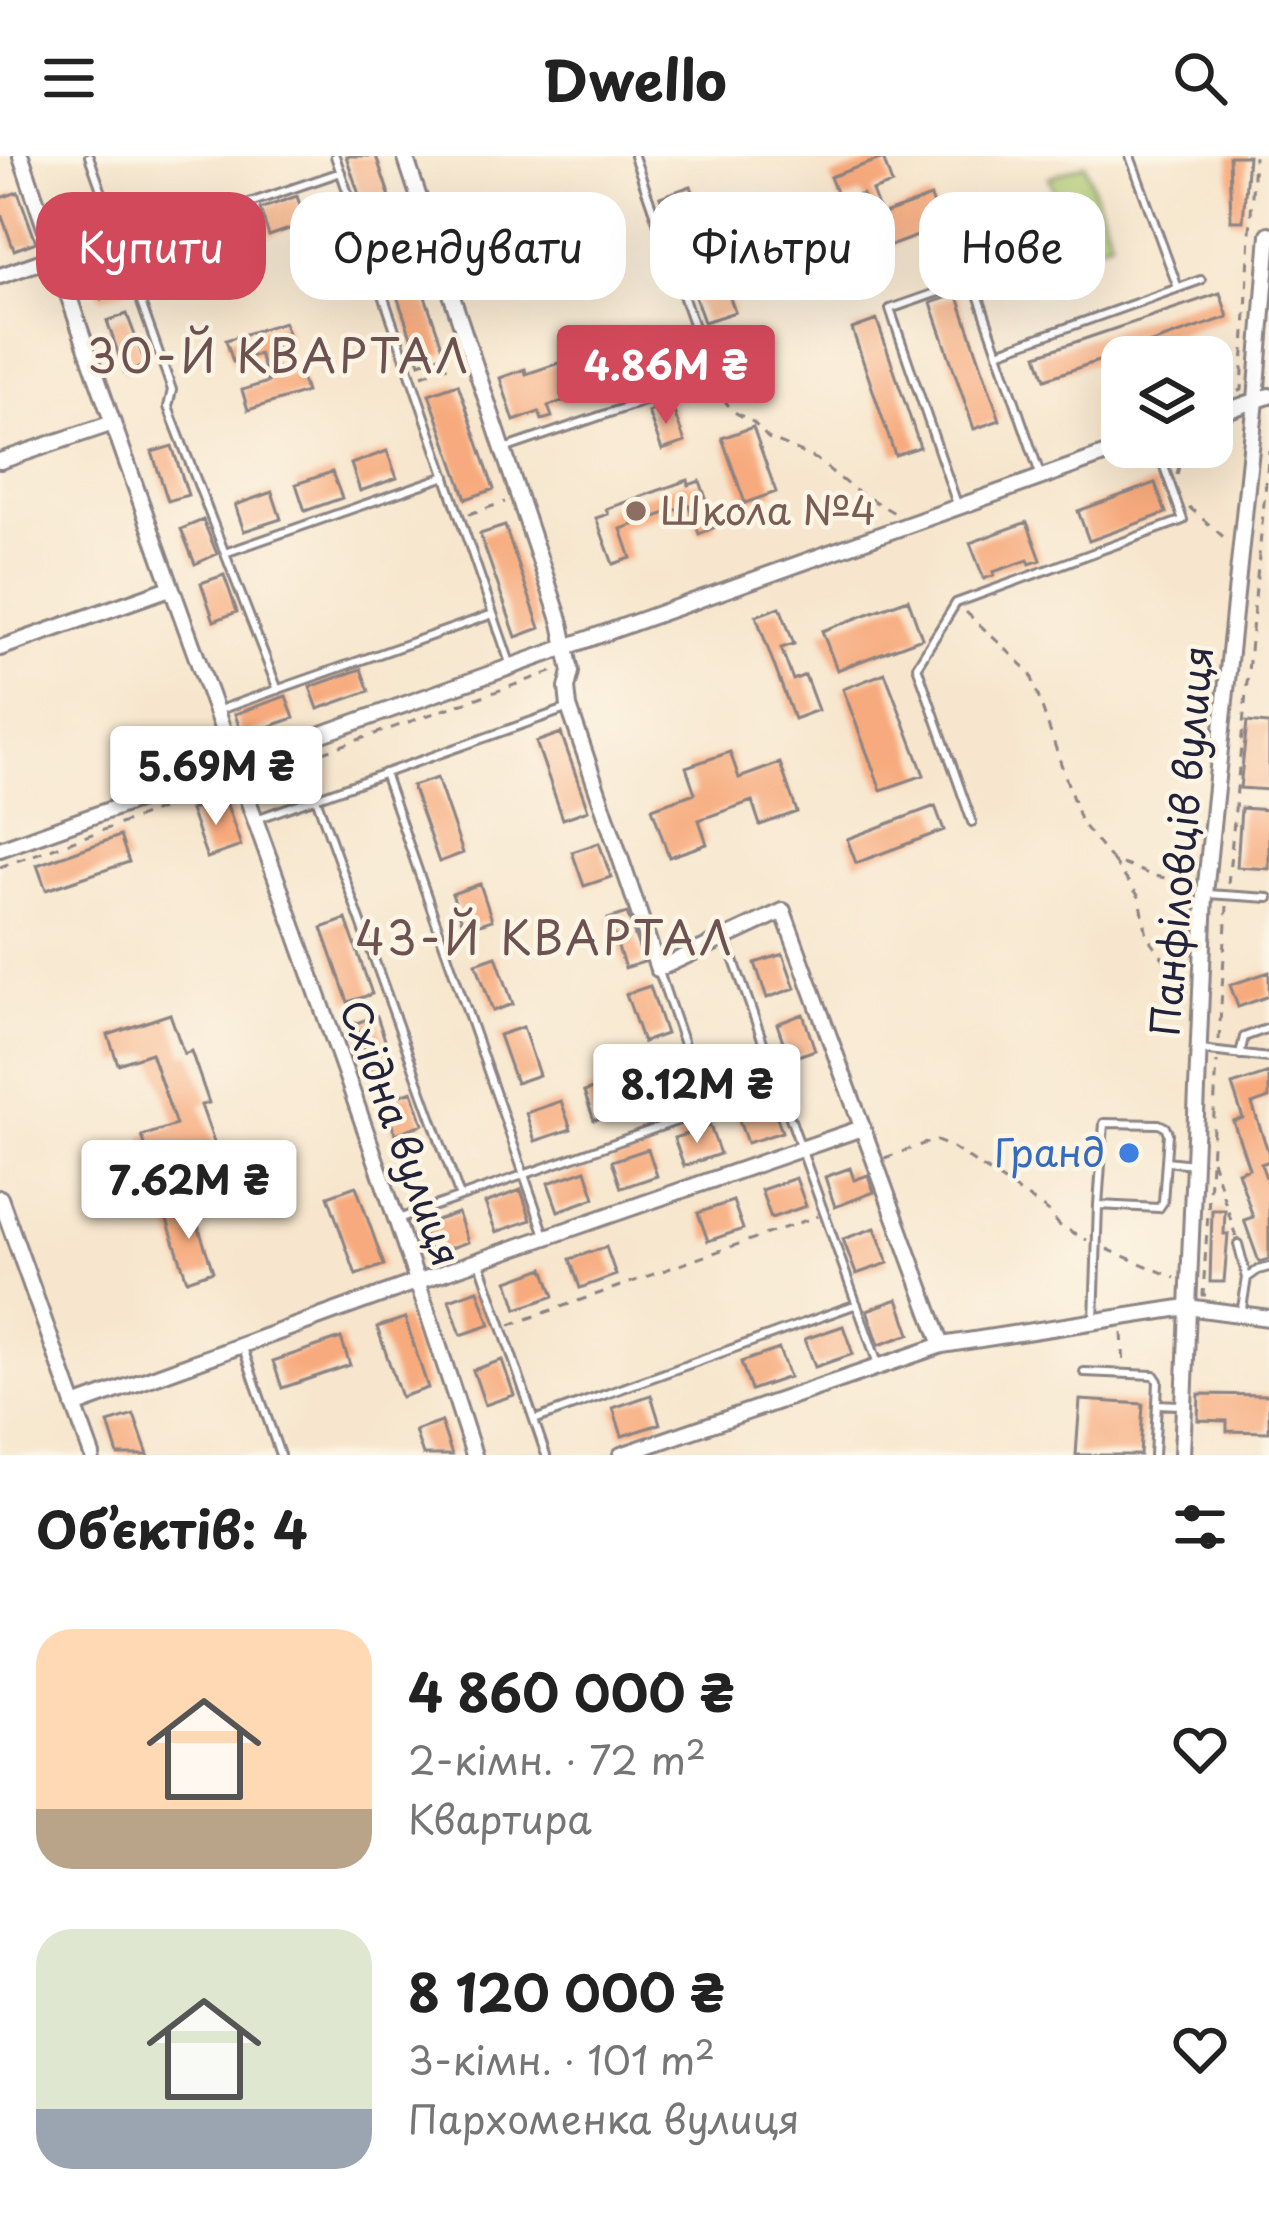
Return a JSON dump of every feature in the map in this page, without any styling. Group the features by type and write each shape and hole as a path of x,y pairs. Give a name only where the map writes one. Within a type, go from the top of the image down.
{"street":[{"name":"Східна вулиця","path":"21,156 36,202"},
{"path":"405,156 561,623 570,666 569,707 658,969 783,911 942,1345"},
{"name":"Панфіловців вулиця","path":"1182,1455 1205,890 1240,552 1263,398 1269,235"},
{"path":"0,276 36,263"},
{"name":"Східна вулиця","path":"69,300 397,1220 474,1455"},
{"path":"1233,409 1263,398"},
{"path":"0,461 113,423"},
{"path":"0,849 236,774 566,647 1101,456"},
{"path":"0,647 170,588"},
{"path":"74,1406 862,1128"},
{"path":"0,1198 92,1455"},
{"path":"621,1455 942,1345 1187,1307 1269,1318"}],"lane":[{"path":"89,156 102,192"},
{"path":"335,156 347,192"},
{"path":"634,156 717,392"},
{"path":"1130,156 1178,288"},
{"path":"266,197 340,172"},
{"path":"958,507 890,309 974,280 1041,477"},
{"path":"998,352 1201,280"},
{"path":"141,300 172,390 168,407 278,689"},
{"path":"385,300 512,667"},
{"path":"503,450 685,387 701,348"},
{"path":"661,368 669,393"},
{"path":"972,822 917,667 956,603 1183,520 1164,468"},
{"path":"225,553 446,476"},
{"path":"214,712 493,614"},
{"path":"253,820 569,707"},
{"path":"384,773 546,1237"},
{"path":"316,798 460,1198"},
{"path":"1205,890 1269,898"},
{"path":"726,938 879,1366"},
{"path":"658,969 707,1111"},
{"path":"1240,1055 1244,1037 1269,1028"},
{"path":"1198,1050 1269,1058"},
{"path":"397,1220 779,1085"},
{"path":"1094,1322 1098,1205 1104,1123 1165,1127 1159,1208 1098,1205"},
{"path":"1166,1161 1193,1164"},
{"path":"1238,1244 1247,1278 1241,1314"},
{"path":"479,1260 546,1455"},
{"path":"1247,1278 1269,1267"},
{"path":"534,1420 857,1304"},
{"path":"242,1345 280,1455"},
{"path":"1084,1372 1157,1377 1154,1455"},
{"path":"1157,1404 1184,1405"}],"path":[{"path":"1233,393 1242,390 1254,156"},
{"path":"412,379 460,361"},
{"path":"717,392 768,438 816,460 853,489 900,516"},
{"path":"1203,1295 1227,895 1269,450"},
{"path":"1178,468 1173,492 1240,552"},
{"path":"460,518 507,501"},
{"path":"956,603 1030,672 1081,824 1140,898 1147,936 1199,1010"},
{"path":"0,867 236,774 570,666"},
{"path":"1112,860 1205,890"},
{"path":"874,1162 934,1140 950,1145 1048,1211 1059,1225 1188,1283"},
{"path":"1212,1158 1238,1244"},
{"path":"502,1328 825,1214"},
{"path":"1121,1317 1124,1374"}],"green space":[{"path":"1085,164 1095,192 1054,192 1049,177"}],"building":[{"path":"346,156 376,156 388,192 358,192"},
{"path":"1229,156 1248,156 1243,221 1231,221"},
{"path":"883,158 892,184 872,192 836,192 830,177"},
{"path":"18,192 36,242 14,250 0,198"},
{"path":"290,198 290,229 269,236 266,207"},
{"path":"919,201 919,235 895,244 895,210"},
{"path":"1220,293 1228,317 1172,336 1101,336 1101,360 1045,379 1037,355"},
{"path":"398,300 426,300 445,354 420,363"},
{"path":"696,300 731,300 735,312 704,322"},
{"path":"959,300 1000,420 974,429 931,303"},
{"path":"127,314 146,365 125,373 107,321"},
{"path":"877,320 920,447 895,455 852,329"},
{"path":"284,322 291,344 270,351 279,377 299,371 306,392 248,410 242,390 268,382 259,354 233,362 226,340"},
{"path":"630,333 643,374 548,406 552,417 542,420 539,412 514,421 500,378 562,362 565,370 611,355 607,341"},
{"path":"458,384 494,489 466,499 429,394"},
{"path":"671,404 685,442 662,450 648,412"},
{"path":"753,427 776,492 745,503 722,438"},
{"path":"172,446 188,495 168,501 152,452"},
{"path":"387,451 397,478 360,491 351,464"},
{"path":"332,472 342,498 305,511 296,484"},
{"name":"Школа №4","path":"688,480 689,485 700,481 716,527 699,534 689,505 621,529 631,558 613,564 596,518 608,514 606,509"},
{"path":"1155,483 1166,513 1089,541 1078,511"},
{"path":"272,492 281,519 244,531 235,505"},
{"path":"203,520 217,554 195,564 181,529"},
{"path":"1027,522 1041,560 1030,564 1028,560 984,579 970,543"},
{"path":"505,526 540,628 516,637 480,534"},
{"path":"224,575 237,612 214,621 201,583"},
{"path":"908,599 922,638 837,670 822,631"},
{"path":"780,607 794,644 781,648 793,680 805,675 818,710 794,719 756,616"},
{"path":"361,669 369,691 318,709 310,687"},
{"path":"885,673 924,775 881,790 843,689"},
{"path":"286,696 294,718 242,736 235,714"},
{"path":"1247,722 1269,724 1269,790 1240,788"},
{"path":"561,733 588,810 563,819 536,742"},
{"path":"730,752 739,778 780,763 797,812 760,825 752,801 699,820 707,844 669,857 652,808 695,793 686,767"},
{"path":"437,778 463,853 439,862 412,786"},
{"path":"225,799 241,846 207,858 190,810"},
{"path":"935,806 944,830 856,863 847,839"},
{"path":"1241,808 1269,810 1269,869 1237,867"},
{"path":"120,836 129,862 46,890 37,865"},
{"path":"599,843 611,877 584,886 572,852"},
{"path":"480,884 492,920 465,929 452,894"},
{"path":"627,913 644,962 625,968 608,919"},
{"path":"346,919 372,994 348,1002 322,928"},
{"path":"783,954 795,988 767,998 755,963"},
{"path":"496,956 513,1004 493,1011 476,963"},
{"path":"1269,972 1269,996 1238,1007 1230,985"},
{"path":"650,986 666,1034 643,1042 626,994"},
{"path":"170,1014 184,1054 191,1051 209,1103 201,1105 215,1145 152,1166 142,1136 176,1125 151,1053 118,1064 108,1035"},
{"path":"803,1014 815,1050 789,1059 777,1024"},
{"path":"377,1016 394,1067 373,1074 356,1023"},
{"path":"523,1027 539,1075 516,1083 499,1035"},
{"path":"675,1061 684,1088 651,1100 641,1072"},
{"path":"1269,1073 1269,1098 1252,1104 1269,1154 1269,1161 1261,1164 1269,1186 1269,1259 1259,1262 1244,1220 1253,1217 1238,1172 1249,1168 1233,1121 1243,1118 1232,1085"},
{"path":"618,1080 628,1109 594,1120 584,1092"},
{"path":"412,1091 423,1124 395,1134 384,1101"},
{"path":"561,1101 571,1129 535,1141 526,1113"},
{"path":"772,1103 782,1132 747,1143 737,1115"},
{"path":"710,1126 720,1154 684,1166 674,1138"},
{"path":"648,1149 657,1176 621,1188 612,1161"},
{"path":"850,1168 854,1180 868,1175 874,1192 835,1207 825,1177"},
{"path":"586,1170 595,1198 558,1211 548,1183"},
{"path":"796,1178 806,1206 771,1218 761,1190"},
{"path":"356,1186 384,1265 356,1275 328,1196"},
{"path":"521,1190 531,1220 496,1232 485,1203"},
{"path":"733,1201 743,1229 708,1241 698,1213"},
{"path":"191,1205 213,1271 187,1280 165,1214"},
{"path":"1212,1210 1225,1210 1224,1282 1210,1282"},
{"path":"458,1213 468,1242 431,1255 421,1225"},
{"path":"875,1228 888,1263 856,1274 843,1239"},
{"path":"606,1247 616,1275 580,1288 570,1259"},
{"path":"544,1268 554,1296 517,1309 508,1281"},
{"path":"478,1290 490,1325 461,1335 449,1300"},
{"path":"898,1299 910,1334 879,1345 867,1310"},
{"path":"405,1318 428,1388 401,1397 377,1327"},
{"path":"843,1326 853,1354 815,1367 805,1339"},
{"path":"341,1338 350,1365 282,1388 273,1361"},
{"path":"779,1349 789,1377 751,1390 741,1362"},
{"path":"502,1360 514,1395 485,1405 473,1370"},
{"path":"1199,1394 1269,1395 1269,1432 1227,1431 1227,1421 1198,1420"},
{"path":"651,1395 660,1424 622,1436 613,1408"},
{"path":"1080,1400 1143,1404 1140,1455 1076,1455"},
{"path":"134,1415 148,1455 118,1455 108,1423"},
{"path":"441,1422 452,1455 423,1455 415,1431"}],"place":[{"name":"Школа №4","path":"636,511"},
{"name":"Гранд","path":"1129,1153"}],"district":[{"name":"30-Й КВАРТАЛ","path":"279,357"},
{"name":"43-Й КВАРТАЛ","path":"545,939"}]}
